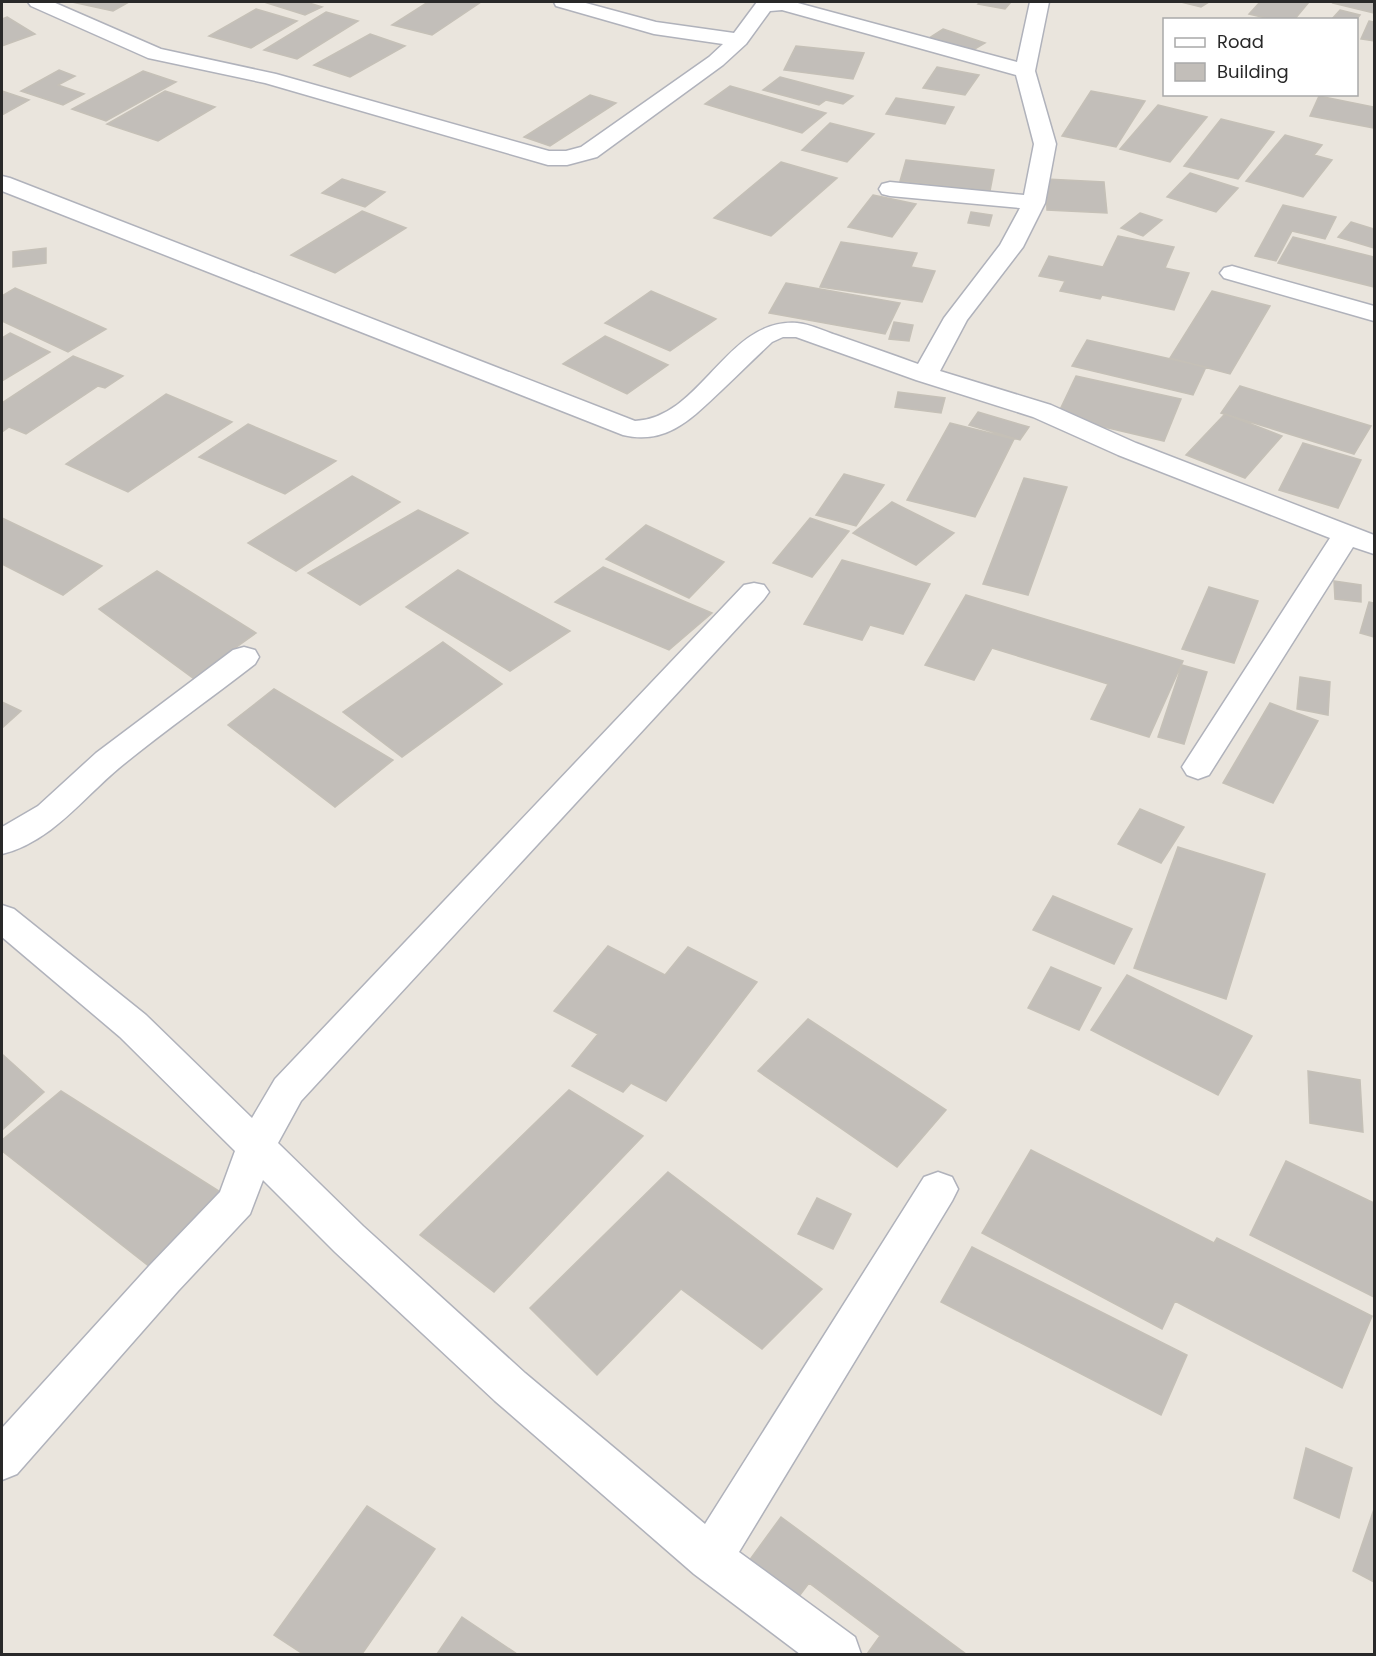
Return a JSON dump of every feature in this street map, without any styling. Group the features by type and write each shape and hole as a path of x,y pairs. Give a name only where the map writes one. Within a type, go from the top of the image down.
{"street":[{"path":"38,2 155,54 270,78 548,158 567,158 589,152 716,61 740,40 764,6 782,4 1025,71"},
{"path":"562,2 654,28 740,40"},
{"path":"925,375 956,318 1011,247 1034,203 1045,144 1025,71 1040,2"},
{"path":"2,183 632,429 655,428 678,417 763,337 779,330 799,330 925,375 1042,411 1127,449 1374,544"},
{"path":"890,189 1034,203"},
{"path":"1232,273 1374,314"},
{"path":"1198,767 1347,534"},
{"path":"2,1459 164,1278 236,1202 255,1148 288,1090 754,592"},
{"path":"2,842 50,815 107,762 244,657"},
{"path":"2,918 133,1026 349,1239 510,1387 710,1558 838,1654"},
{"path":"710,1558 938,1189"}],"building":[{"path":"72,2 129,2 113,11"},
{"path":"264,2 306,2 322,7 305,15"},
{"path":"428,2 481,2 432,35 392,25"},
{"path":"980,2 1011,2 1005,9 978,4"},
{"path":"1181,2 1209,2 1201,7"},
{"path":"1260,2 1309,2 1296,18 1266,18 1249,14"},
{"path":"1374,2 1374,13 1333,3"},
{"path":"256,9 297,21 251,48 209,36"},
{"path":"1340,10 1360,15 1358,18 1333,18"},
{"path":"326,12 358,21 297,59 264,50"},
{"path":"7,17 35,34 2,46 2,19"},
{"path":"1369,21 1374,22 1374,41 1361,39"},
{"path":"943,29 985,43 968,53 926,40"},
{"path":"370,34 405,46 350,77 314,65"},
{"path":"796,46 864,53 853,79 784,70"},
{"path":"937,67 979,75 965,95 923,88"},
{"path":"59,70 75,76 58,85 84,94 63,105 21,91"},
{"path":"143,71 176,82 106,121 72,109"},
{"path":"780,77 853,96 843,104 826,100 819,105 763,90"},
{"path":"730,86 826,113 802,133 705,104"},
{"path":"2,91 29,100 2,115"},
{"path":"165,91 215,107 158,141 107,124"},
{"path":"1091,91 1145,101 1116,147 1062,136"},
{"path":"590,95 616,103 550,146 524,137"},
{"path":"1319,96 1374,107 1374,128 1310,116"},
{"path":"896,98 954,107 945,124 886,114"},
{"path":"1158,105 1207,117 1170,162 1120,149"},
{"path":"1221,119 1274,132 1238,179 1184,166"},
{"path":"830,123 874,134 847,162 802,150"},
{"path":"1285,135 1322,145 1314,155 1332,160 1303,197 1246,181"},
{"path":"906,160 994,170 990,191 900,181"},
{"path":"781,162 837,178 771,236 714,218"},
{"path":"1190,173 1238,188 1216,212 1167,197"},
{"path":"342,179 385,192 365,207 322,193"},
{"path":"1046,179 1104,182 1107,213 1047,210"},
{"path":"873,195 916,204 892,237 848,227"},
{"path":"1283,205 1336,217 1325,239 1292,231 1276,261 1255,256"},
{"path":"362,211 406,228 335,273 291,255"},
{"path":"971,212 992,215 989,226 968,223"},
{"path":"1140,213 1162,220 1143,236 1121,228"},
{"path":"1351,222 1374,229 1374,248 1338,237"},
{"path":"1118,236 1174,247 1165,268 1189,273 1174,310 1102,295 1100,299 1060,291 1065,281 1039,276 1049,256 1103,267"},
{"path":"1293,237 1374,257 1374,287 1278,263"},
{"path":"841,242 917,253 911,267 935,271 922,302 820,287"},
{"path":"46,248 46,263 13,267 13,252"},
{"path":"786,283 900,303 885,334 769,313"},
{"path":"15,288 106,329 68,352 2,321 2,296"},
{"path":"651,291 716,319 670,351 605,323"},
{"path":"1212,291 1270,306 1230,374 1170,358"},
{"path":"894,322 913,325 909,341 889,339"},
{"path":"10,333 50,352 2,381 2,338"},
{"path":"605,336 668,365 627,394 563,364"},
{"path":"1087,340 1206,367 1193,395 1072,366"},
{"path":"73,356 123,376 105,388 98,386 26,434 9,427 2,432 2,403"},
{"path":"1076,376 1181,399 1164,441 1057,416"},
{"path":"1240,386 1371,426 1354,454 1221,413"},
{"path":"898,392 945,398 941,413 895,407"},
{"path":"166,394 232,422 128,492 66,464"},
{"path":"978,412 1029,427 1020,440 969,425"},
{"path":"1225,414 1282,436 1245,478 1186,455"},
{"path":"950,423 1014,439 975,517 907,500"},
{"path":"248,424 336,461 285,494 199,457"},
{"path":"1303,443 1361,460 1338,508 1279,490"},
{"path":"844,474 884,485 856,526 816,515"},
{"path":"352,476 400,502 296,571 248,543"},
{"path":"1024,478 1067,487 1028,595 983,584"},
{"path":"892,502 954,533 916,565 853,533"},
{"path":"418,510 468,533 360,605 308,573"},
{"path":"2,518 102,566 63,595 2,564"},
{"path":"810,518 849,531 812,577 773,563"},
{"path":"646,525 724,562 689,598 606,559"},
{"path":"842,560 930,584 903,634 870,625 862,640 804,624"},
{"path":"603,567 712,613 669,650 555,602"},
{"path":"458,570 570,631 510,671 406,607"},
{"path":"157,571 256,633 193,678 99,609"},
{"path":"1334,581 1361,585 1361,602 1335,599"},
{"path":"1209,587 1258,601 1234,663 1182,649"},
{"path":"966,595 1183,661 1149,737 1091,719 1108,684 992,648 974,680 925,665"},
{"path":"1369,602 1374,603 1374,637 1360,633"},
{"path":"443,642 502,684 402,757 343,712"},
{"path":"1182,665 1207,672 1184,744 1158,737"},
{"path":"1300,677 1330,682 1328,715 1297,709"},
{"path":"274,689 393,760 335,807 228,725"},
{"path":"2,702 21,711 2,728"},
{"path":"1270,703 1318,721 1273,803 1223,783"},
{"path":"1140,809 1184,827 1161,863 1118,844"},
{"path":"1178,847 1265,874 1226,999 1134,968"},
{"path":"1053,896 1132,929 1114,964 1033,930"},
{"path":"608,946 665,975 688,947 757,982 666,1101 631,1083 623,1092 572,1066 598,1034 554,1011"},
{"path":"1051,967 1101,988 1079,1030 1028,1008"},
{"path":"1127,975 1252,1036 1218,1095 1091,1030"},
{"path":"808,1019 946,1110 897,1167 758,1071"},
{"path":"2,1054 44,1092 2,1130"},
{"path":"1308,1071 1360,1080 1363,1132 1310,1123"},
{"path":"569,1090 643,1136 494,1292 420,1235"},
{"path":"61,1091 236,1202 164,1278 2,1151 2,1140"},
{"path":"1031,1150 1214,1243 1217,1238 1372,1316 1342,1388 1175,1301 1162,1329 982,1233"},
{"path":"1286,1161 1374,1203 1374,1297 1250,1235"},
{"path":"668,1172 822,1289 762,1349 681,1289 597,1375 530,1308"},
{"path":"817,1198 851,1214 833,1249 798,1234"},
{"path":"972,1247 1187,1355 1161,1415 941,1302"},
{"path":"1306,1448 1352,1468 1339,1518 1294,1498"},
{"path":"367,1506 435,1549 362,1654 303,1654 274,1635"},
{"path":"1374,1509 1374,1582 1353,1571"},
{"path":"781,1517 966,1654 867,1654 880,1636 809,1583 791,1607 743,1569"},
{"path":"462,1617 517,1654 437,1654"}]}
